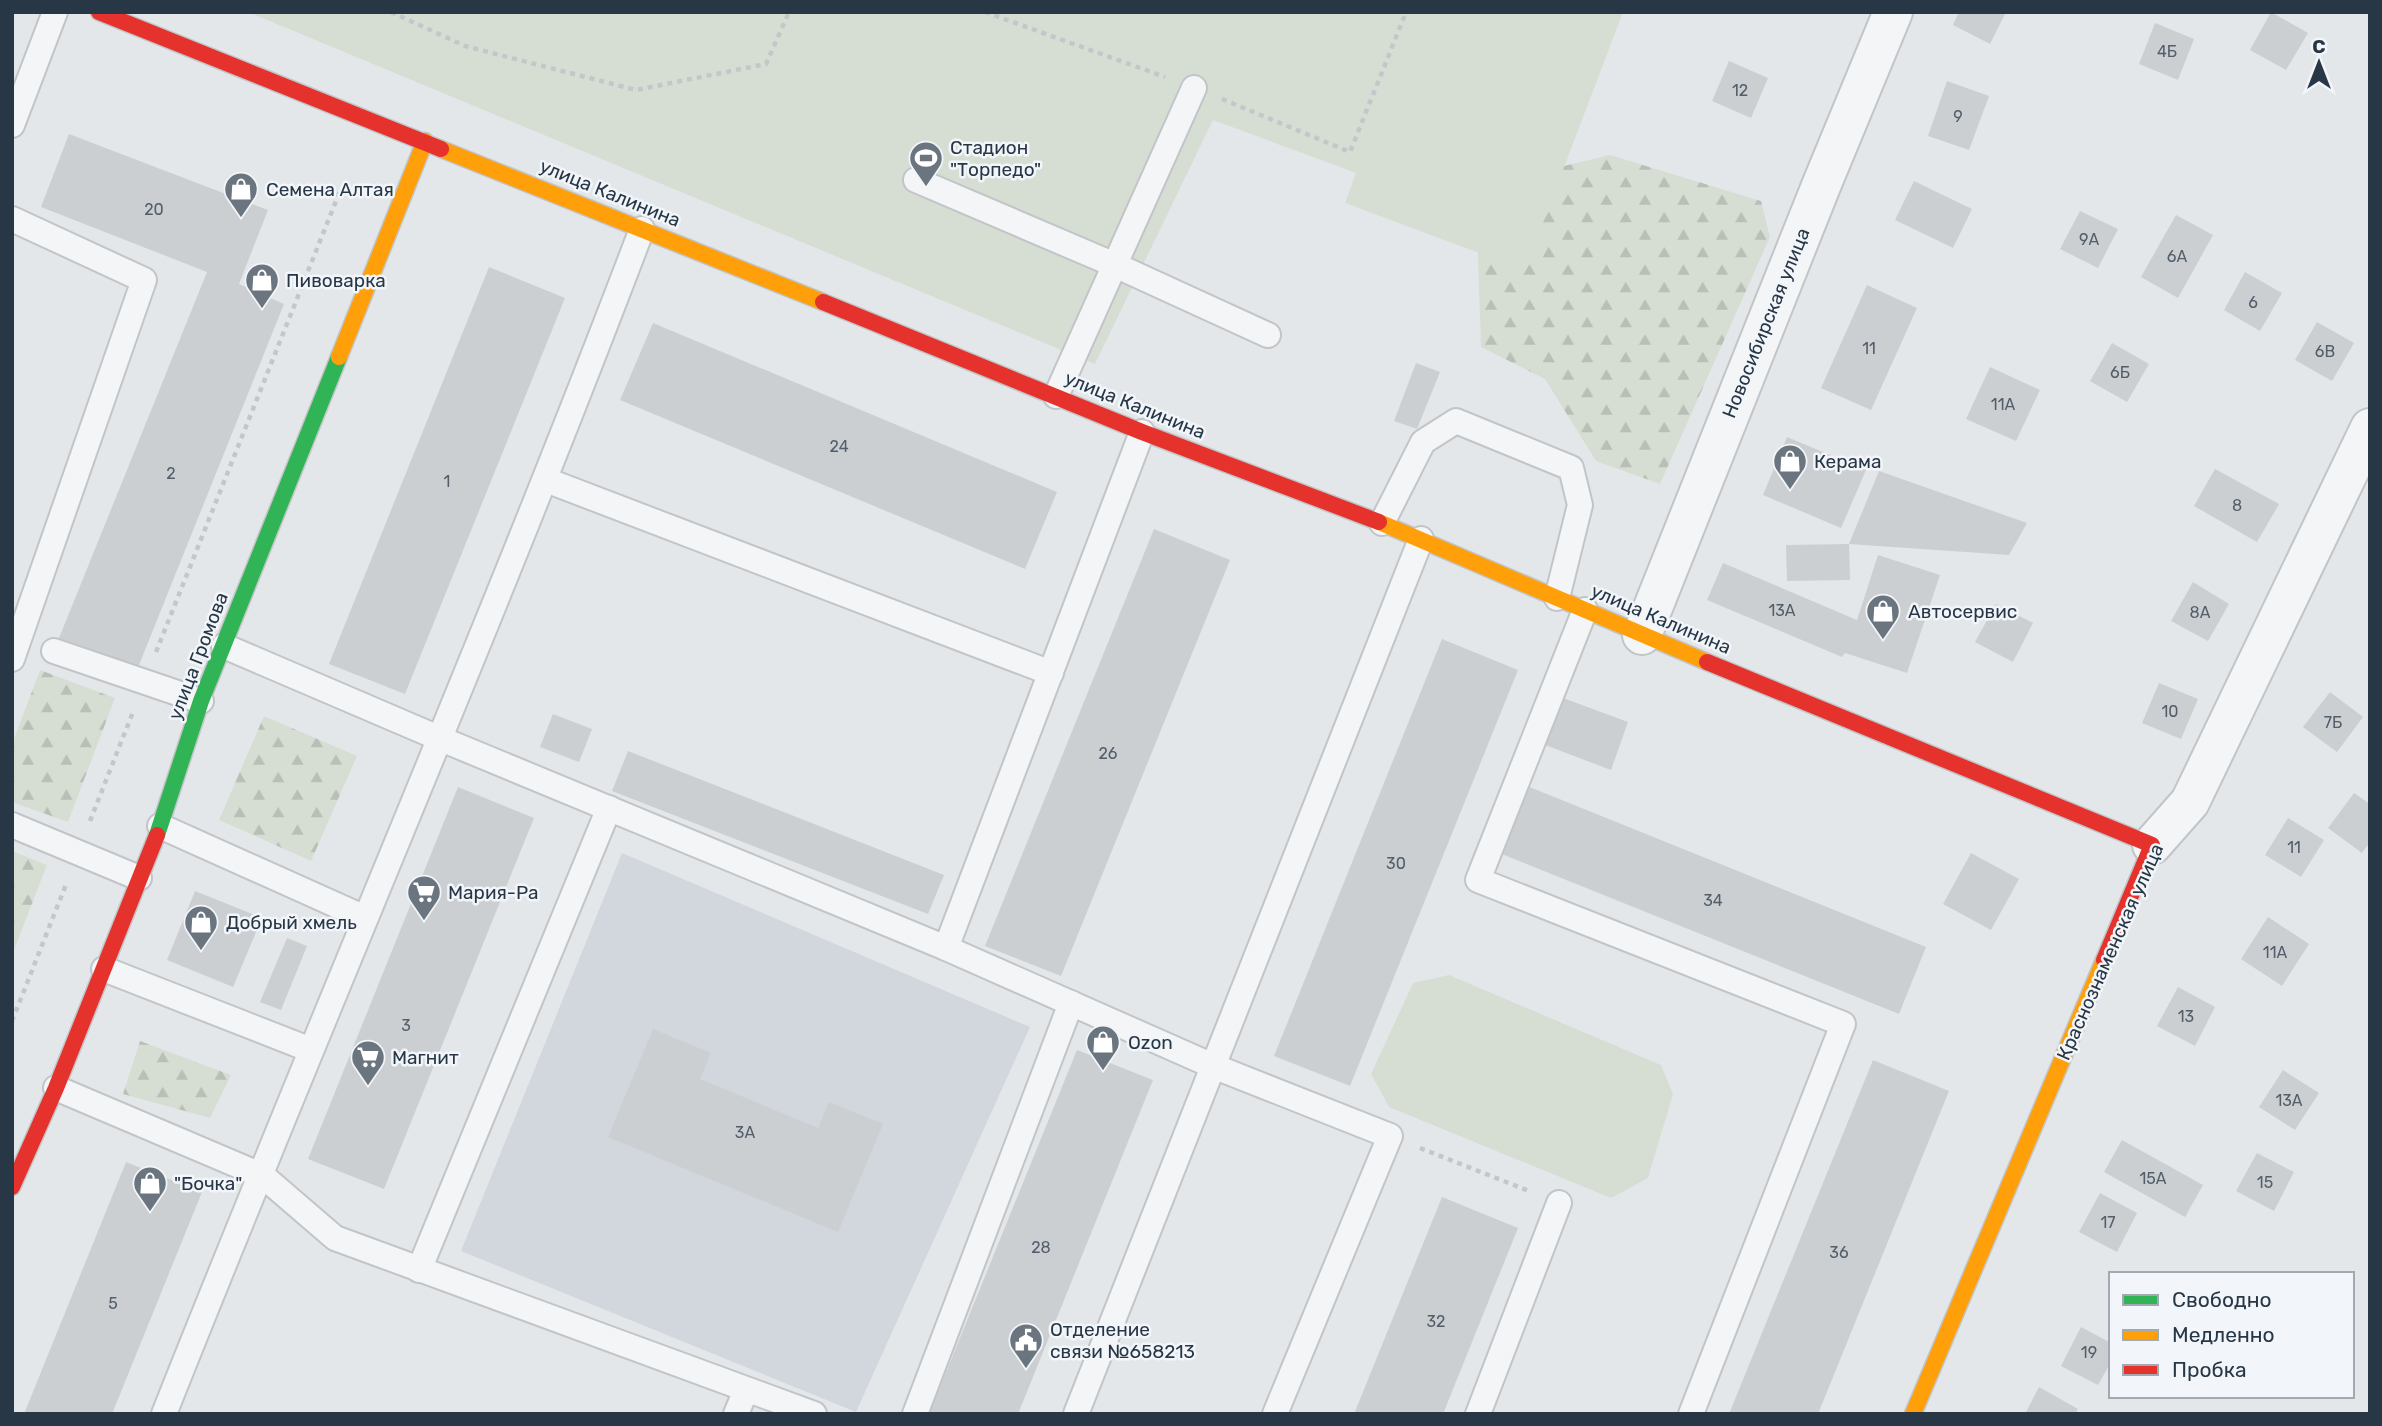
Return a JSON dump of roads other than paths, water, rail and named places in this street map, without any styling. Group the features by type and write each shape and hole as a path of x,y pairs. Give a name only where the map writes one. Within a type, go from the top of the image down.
{"street":[{"name":"улица Калинина","path":"99,12 425,141 1142,432 1382,523 1642,635 2152,845"},
{"name":"Новосибирская улица","path":"1642,635 1893,12"},
{"name":"улица Громова","path":"12,1187 104,969 160,826 201,701 425,141"},
{"name":"Краснознаменская улица","path":"1913,1414 2152,845 2190,802 2370,428"}],"lane":[{"path":"12,125 55,12"},
{"path":"1056,396 1194,88"},
{"path":"916,180 1115,265 1268,335"},
{"path":"12,219 144,280 12,659"},
{"path":"164,1414 259,1174 441,740 642,229"},
{"path":"1382,523 1423,442 1457,421 1570,468 1580,505 1557,598"},
{"path":"946,948 1142,432"},
{"path":"545,480 1051,673"},
{"path":"1076,1414 1421,539"},
{"path":"1585,610 1478,880 1843,1024 1691,1414"},
{"path":"224,646 441,740 946,948 1213,1066 1390,1136 1275,1414"},
{"path":"54,651 201,701"},
{"path":"419,1270 609,808"},
{"path":"12,825 139,878"},
{"path":"160,826 365,918"},
{"path":"104,969 311,1050"},
{"path":"915,1414 1071,1003"},
{"path":"56,1088 259,1174 335,1238 814,1414"},
{"path":"1478,1414 1559,1203"},
{"path":"736,1414 746,1390"}],"place":[{"name":"Стадион \"Торпедо\"","path":"926,188"},
{"name":"Семена Алтая","path":"241,219"},
{"name":"Пивоварка","path":"262,310"},
{"name":"Керама","path":"1790,491"},
{"name":"Автосервис","path":"1883,641"},
{"name":"Мария-Ра","path":"424,922"},
{"name":"Добрый хмель","path":"201,952"},
{"name":"Ozon","path":"1103,1072"},
{"name":"Магнит","path":"368,1087"},
{"name":"\"Бочка\"","path":"150,1213"},
{"name":"Отделение связи №658213","path":"1026,1370"}]}
